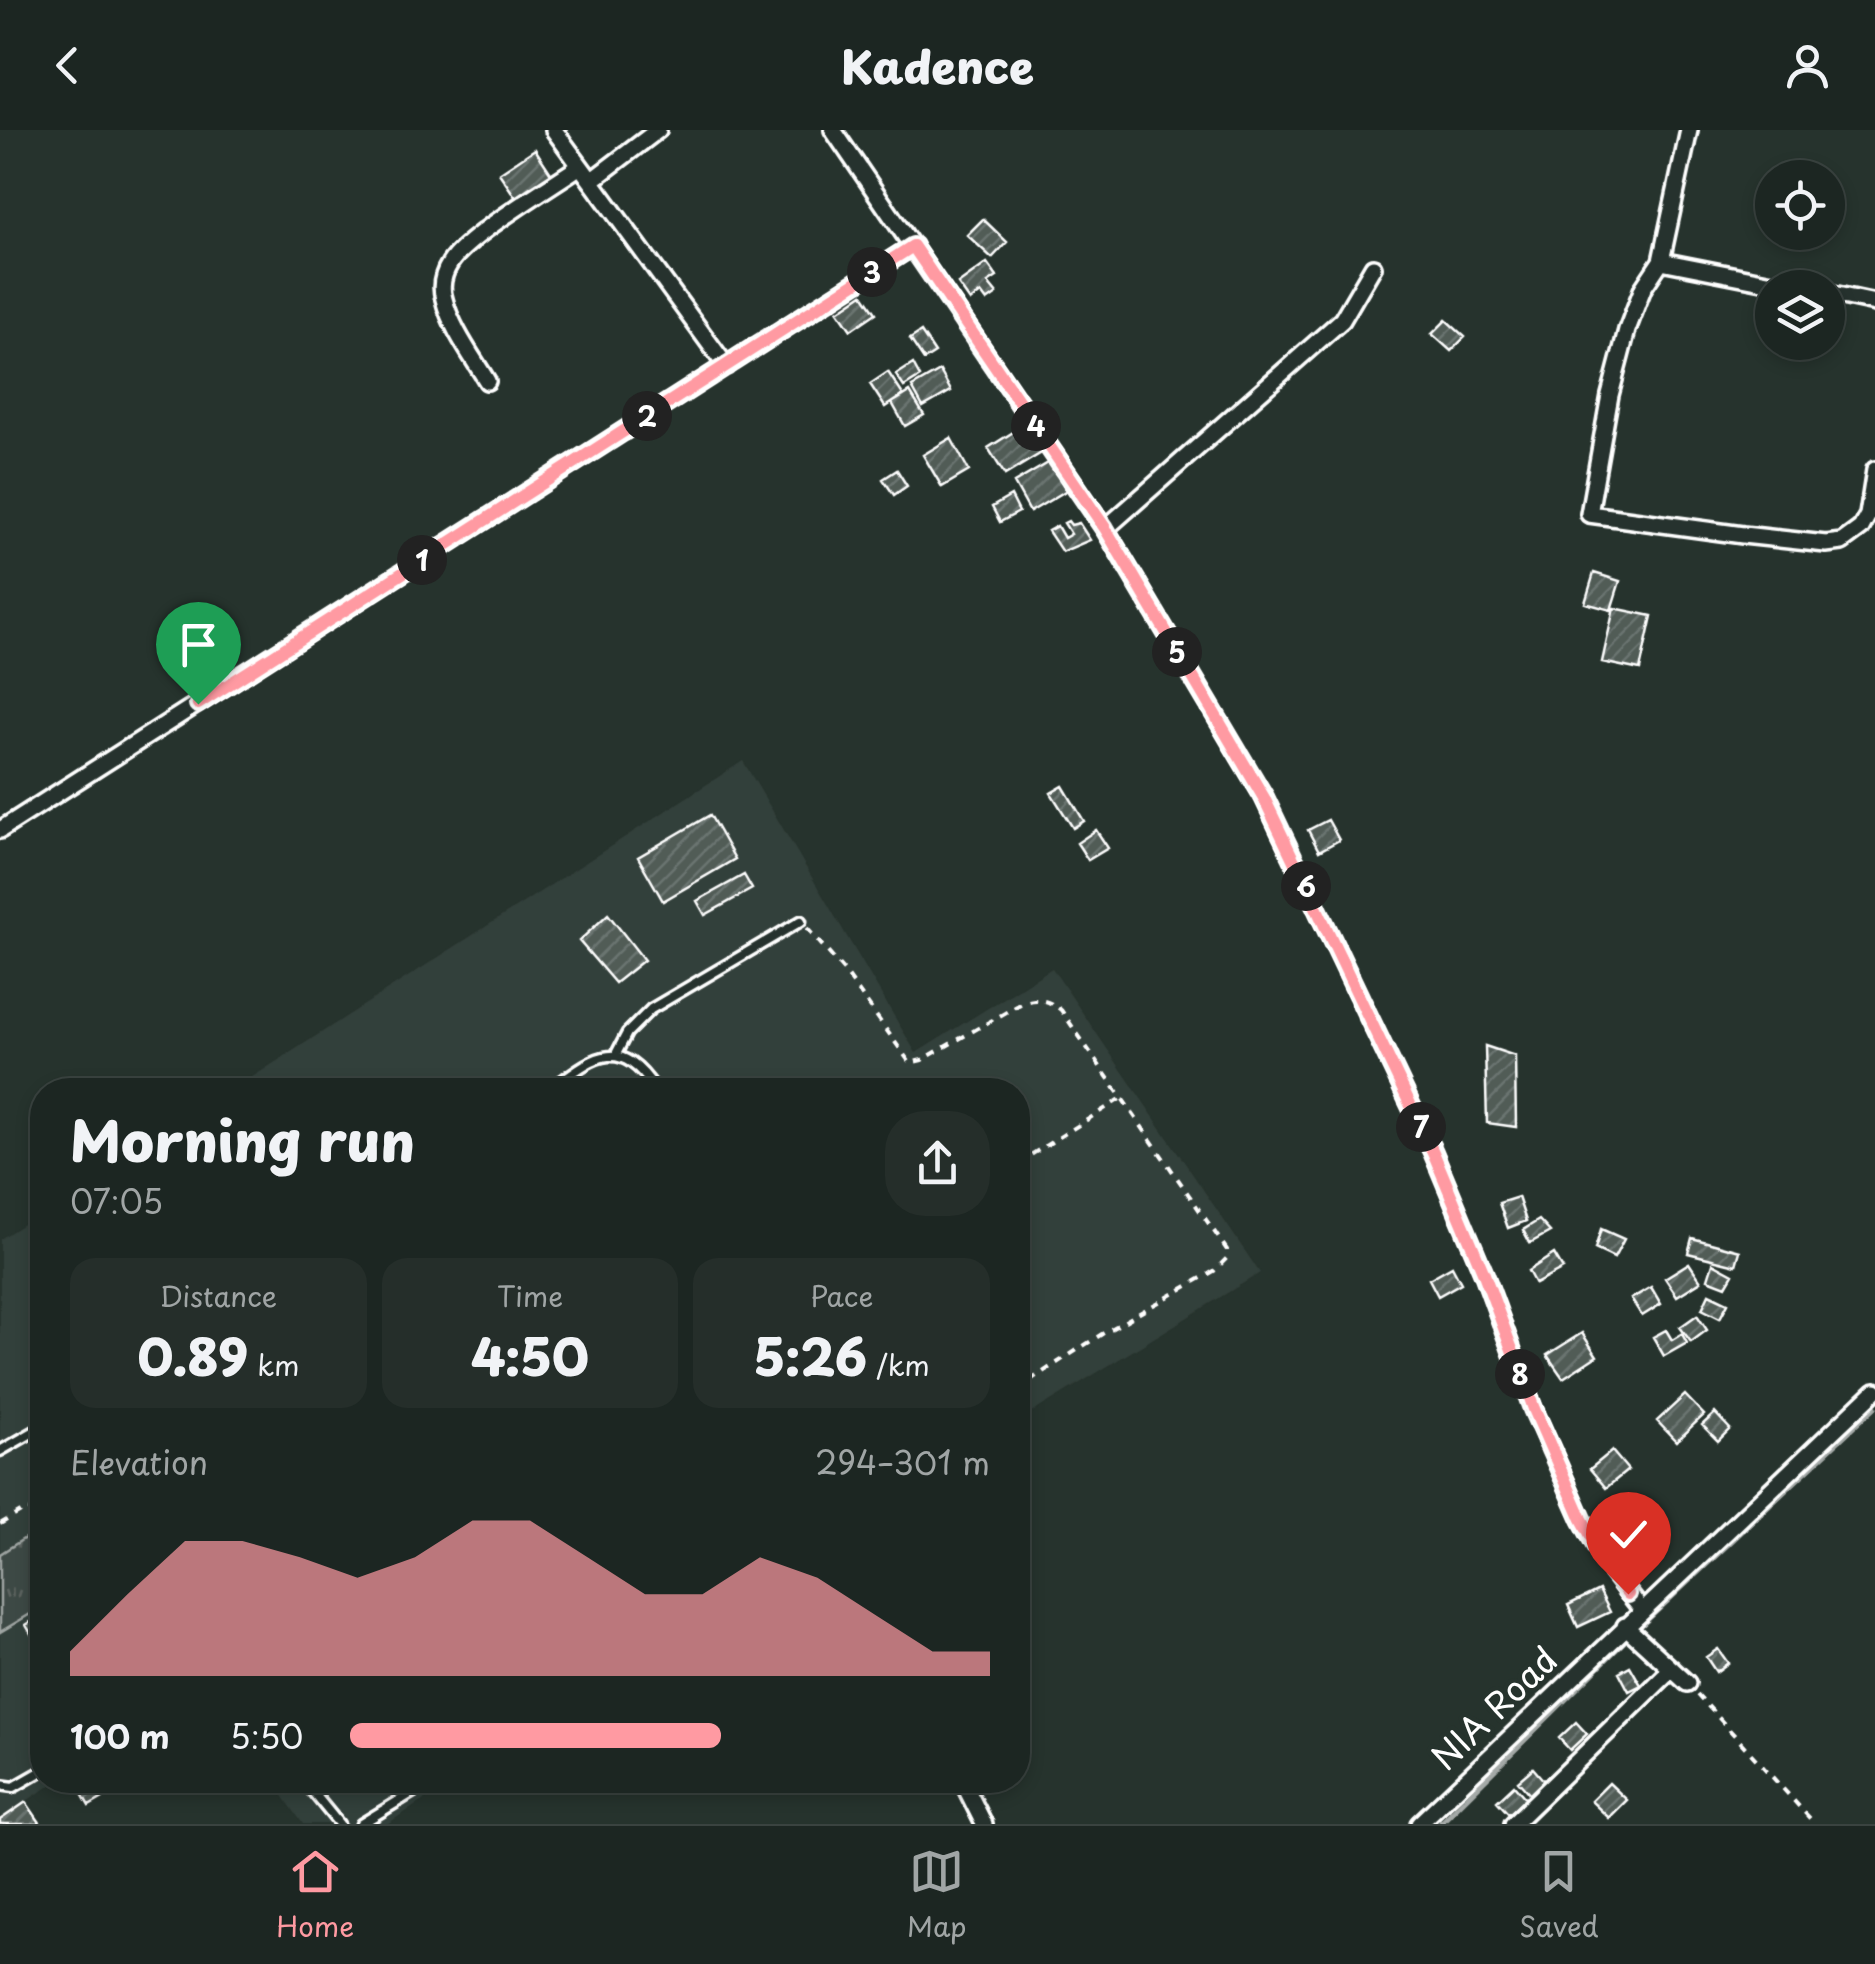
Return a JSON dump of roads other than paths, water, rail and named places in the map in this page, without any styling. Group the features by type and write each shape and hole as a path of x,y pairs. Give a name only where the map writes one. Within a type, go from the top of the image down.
{"street":[{"path":"554,130 726,366"},
{"path":"591,181 658,130"},
{"path":"834,130 1105,528 1264,798 1433,1152 1495,1301 1534,1409 1582,1519 1611,1573 1642,1610"},
{"path":"1689,130 1661,261 1643,288 1627,330 1610,395 1588,514 1743,535 1826,544 1842,542 1861,528 1868,515 1875,470"},
{"path":"487,381 452,320 442,278 452,259 470,242 580,166"},
{"path":"0,830 913,246"},
{"path":"1661,261 1755,280"},
{"path":"1105,528 1342,320 1373,267"},
{"path":"1845,296 1875,302"},
{"name":"NIA Road","path":"1419,1824 1875,1391"},
{"path":"1626,1626 1687,1683"},
{"path":"1513,1824 1672,1669"},
{"path":"968,1793 984,1824"}],"lane":[{"path":"616,1054 627,1032 652,1010 802,921"},
{"path":"567,1078 599,1056 616,1054 630,1060 646,1078"},
{"path":"0,1452 30,1434"},
{"path":"0,1785 14,1787 30,1777"},
{"path":"314,1793 339,1824"},
{"path":"362,1824 413,1793"}],"waterway":[{"path":"1642,1625 1875,1407"},
{"path":"1440,1824 1627,1639"}]}
